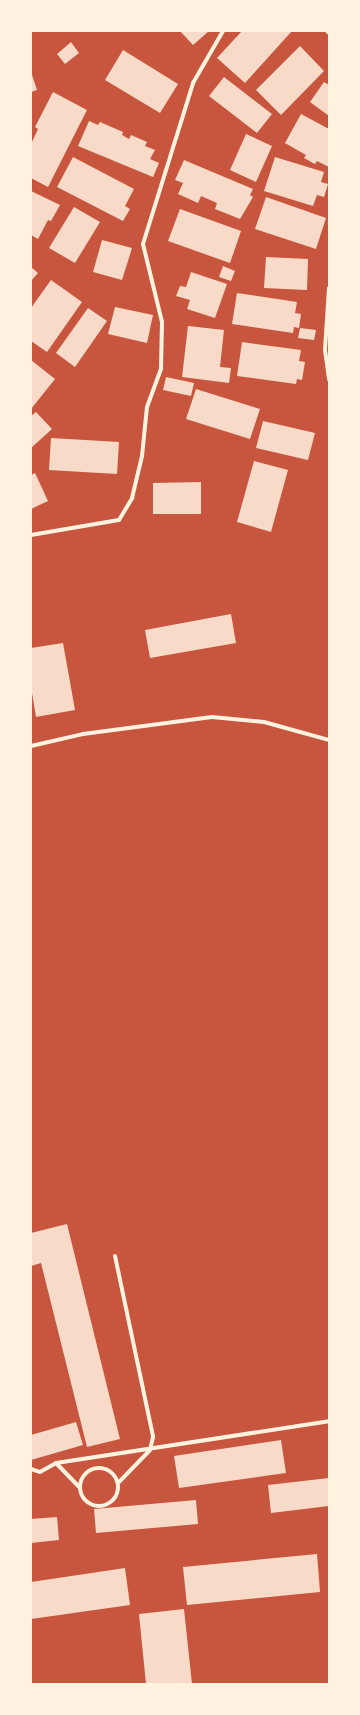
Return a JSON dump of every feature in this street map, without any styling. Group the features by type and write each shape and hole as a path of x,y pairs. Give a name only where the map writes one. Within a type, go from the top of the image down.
{"street":[{"path":"31,535 120,520 132,498 142,456 147,407 160,369 162,322 143,244 193,84 223,31"},
{"path":"329,288 325,350 329,380"},
{"path":"31,746 83,734 212,717 264,722 329,740"},
{"path":"115,1256 153,1437 150,1450 118,1483"},
{"path":"31,1469 40,1472 56,1463 150,1450 329,1421"},
{"path":"56,1463 79,1487 84,1500 92,1505 101,1506 113,1500 118,1492 118,1483 110,1471 97,1468 84,1474 79,1487"}],"building":[{"path":"180,31 209,31 193,45"},
{"path":"242,31 292,31 245,83 217,58"},
{"path":"71,42 79,53 65,64 57,54"},
{"path":"300,46 324,71 281,115 256,90"},
{"path":"123,50 178,84 160,113 105,80"},
{"path":"31,72 37,90 31,92"},
{"path":"224,77 272,114 257,133 209,96"},
{"path":"324,82 329,85 329,116 310,102"},
{"path":"53,92 87,110 48,187 31,178 31,144 38,129 35,127"},
{"path":"301,114 329,129 329,167 317,161 315,164 304,158 306,155 285,143"},
{"path":"89,121 98,125 100,122 123,132 122,135 129,139 131,135 147,142 145,146 155,150 150,159 159,163 153,177 78,146"},
{"path":"246,134 272,146 256,182 230,170"},
{"path":"73,157 134,189 125,206 130,209 123,221 57,187"},
{"path":"275,157 324,172 321,182 328,184 324,197 317,195 313,206 264,191"},
{"path":"184,160 253,189 250,195 253,197 240,219 215,209 217,203 201,196 198,203 178,194 183,183 175,180"},
{"path":"31,191 60,205 51,221 48,220 38,239 31,235"},
{"path":"266,197 326,218 316,249 255,229"},
{"path":"74,207 100,222 75,263 49,248"},
{"path":"180,209 241,231 230,263 168,241"},
{"path":"102,240 132,248 122,280 93,272"},
{"path":"266,257 308,259 307,290 264,288"},
{"path":"223,266 235,271 231,281 219,277"},
{"path":"31,267 38,273 31,281"},
{"path":"191,272 227,284 215,318 187,309 190,300 176,296 180,286 186,287"},
{"path":"51,280 82,302 47,352 31,341 31,308"},
{"path":"237,293 297,302 295,313 301,314 299,328 294,327 293,333 232,324"},
{"path":"115,307 153,315 147,343 108,334"},
{"path":"88,308 107,321 75,367 56,353"},
{"path":"188,326 224,330 220,367 231,368 229,383 182,377"},
{"path":"300,328 316,330 314,340 298,338"},
{"path":"242,342 301,350 299,361 305,362 302,380 297,379 296,384 237,376"},
{"path":"31,360 55,379 31,409"},
{"path":"166,377 194,383 191,396 163,390"},
{"path":"196,389 260,409 250,439 186,419"},
{"path":"36,412 52,429 31,448 31,416"},
{"path":"263,421 315,433 308,460 256,448"},
{"path":"51,438 119,442 117,474 49,470"},
{"path":"254,461 288,470 271,532 237,522"},
{"path":"35,473 48,501 31,509 31,475"},
{"path":"201,482 201,514 153,514 153,483"},
{"path":"231,614 236,643 150,658 145,630"},
{"path":"63,643 75,710 36,717 31,687 31,648"},
{"path":"67,1224 120,1439 87,1447 41,1263 31,1266 31,1233"},
{"path":"76,1422 83,1445 31,1460 31,1435"},
{"path":"281,1440 286,1473 179,1488 174,1456"},
{"path":"329,1478 329,1506 271,1513 268,1485"},
{"path":"196,1500 198,1524 96,1533 94,1509"},
{"path":"57,1517 59,1540 31,1543 31,1519"},
{"path":"317,1554 320,1592 187,1605 183,1567"},
{"path":"125,1568 130,1605 31,1619 31,1582"},
{"path":"184,1609 192,1684 146,1684 139,1614"}]}
